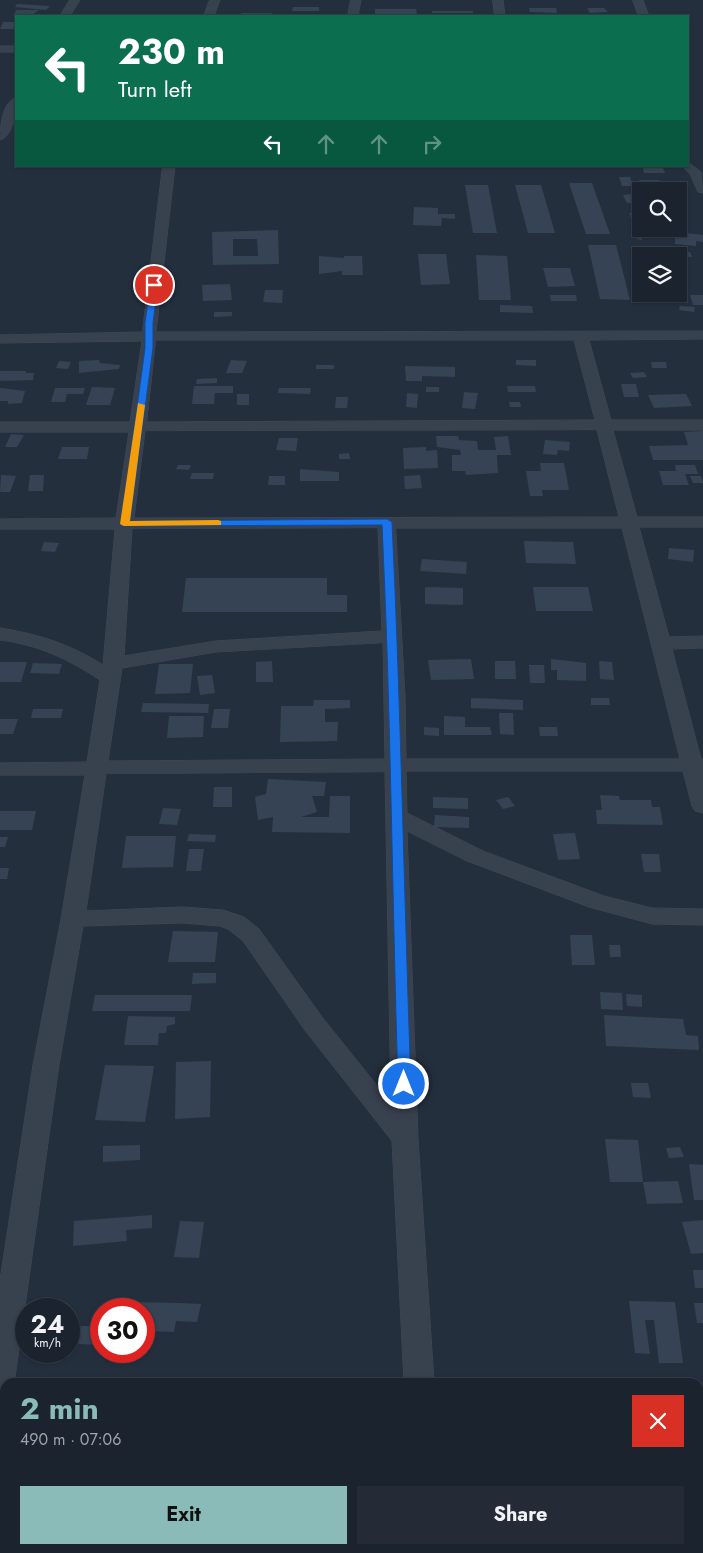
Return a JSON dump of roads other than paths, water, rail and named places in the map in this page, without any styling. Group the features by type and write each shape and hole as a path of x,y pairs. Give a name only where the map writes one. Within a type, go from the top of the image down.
{"street":[{"path":"66,15 75,0"},
{"path":"209,15 216,0"},
{"path":"353,15 356,0"},
{"path":"498,0 500,15"},
{"path":"638,0 644,15"},
{"path":"0,49 15,49"},
{"path":"0,136 15,103"},
{"path":"0,1377 46,1065 73,919 112,671 124,524 150,336 149,323 169,167"},
{"path":"689,167 695,172 703,188"},
{"path":"0,339 150,336 703,336"},
{"path":"581,337 661,643 697,766 703,806"},
{"path":"0,427 703,425"},
{"path":"387,522 395,697 405,1139 419,1378"},
{"path":"0,524 703,522"},
{"path":"0,634 42,640 112,671 161,653 243,643 391,637"},
{"path":"661,643 703,642"},
{"path":"0,769 396,765 697,766"},
{"path":"397,817 475,856 597,902 652,916 703,917"},
{"path":"73,919 182,915 223,918 236,923 251,935 312,1023 345,1060 405,1139"}]}
